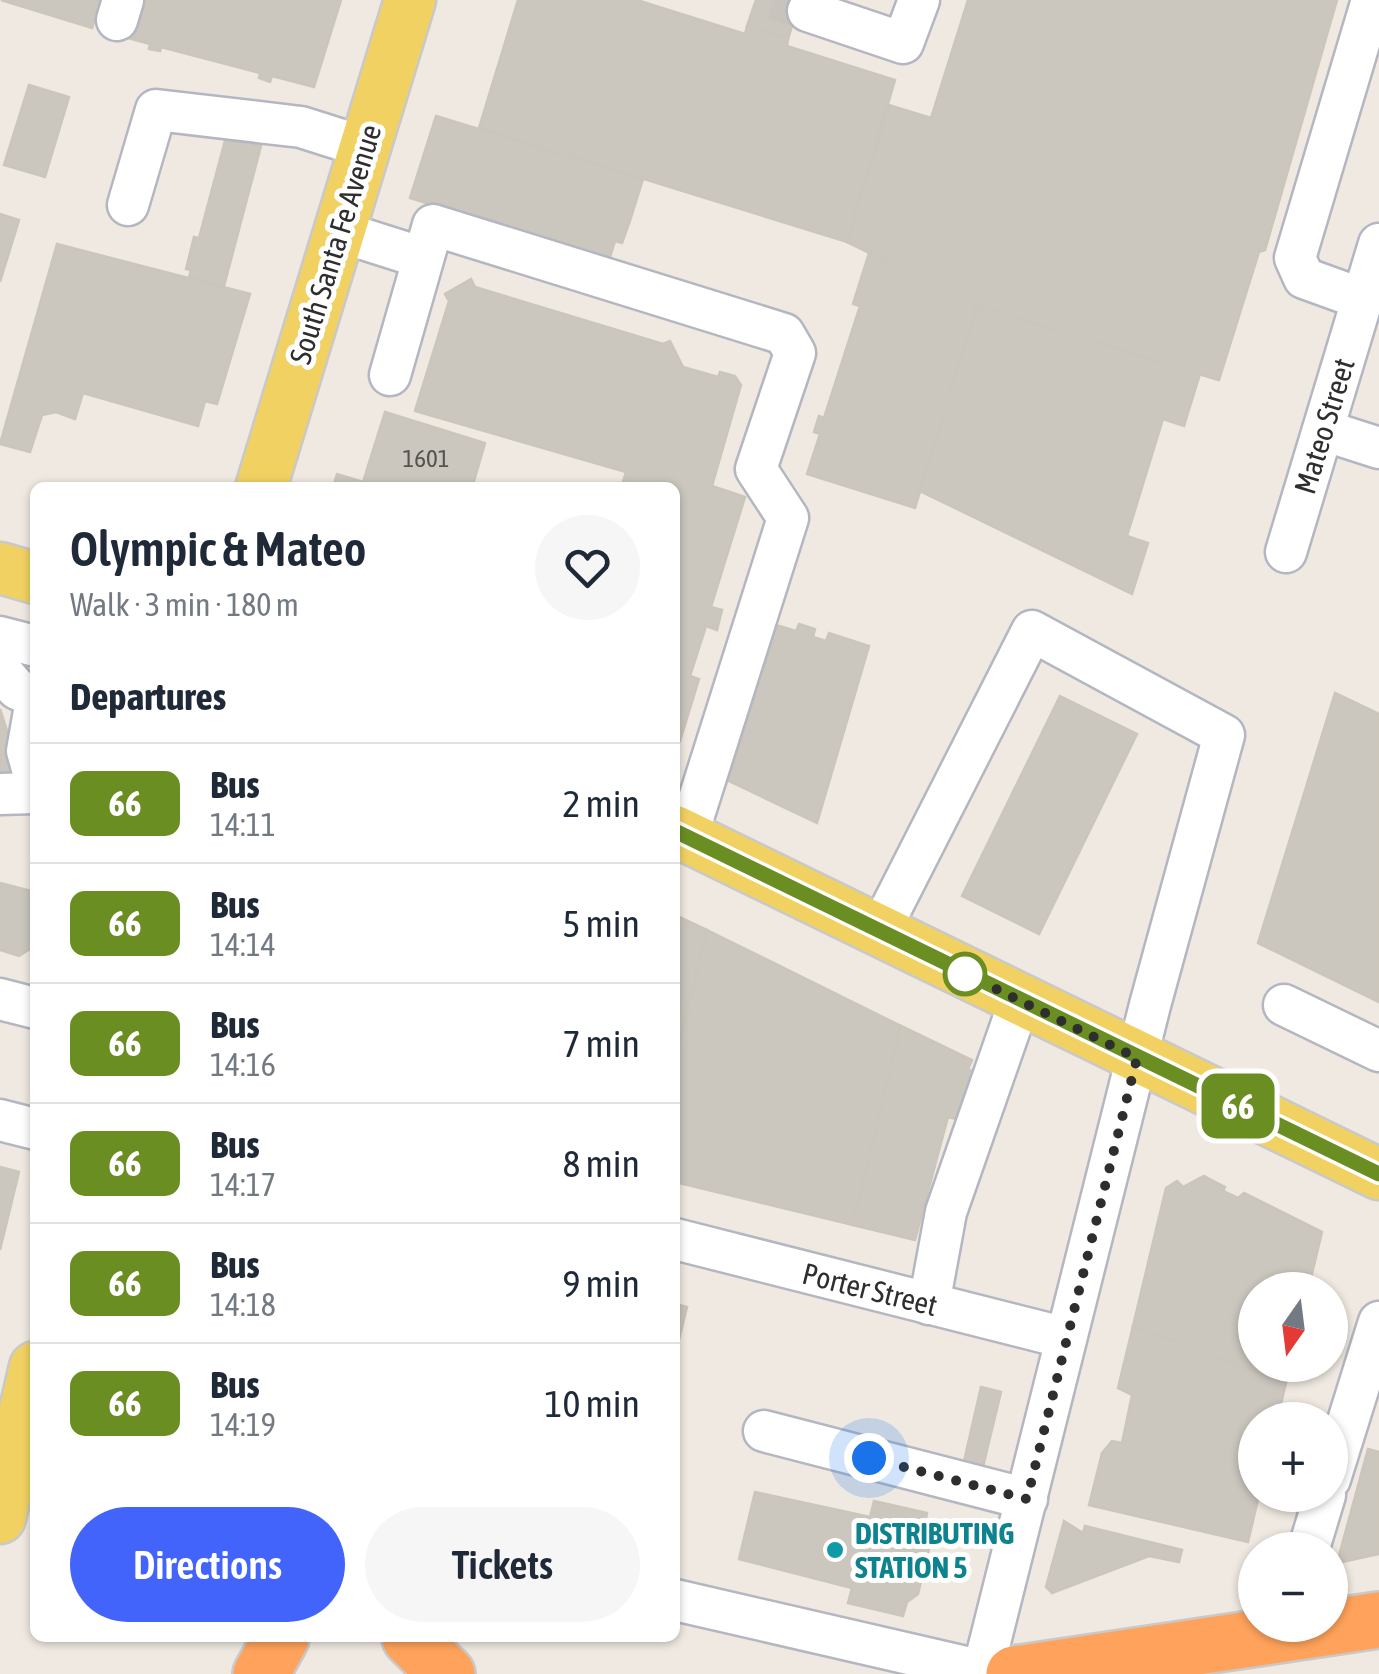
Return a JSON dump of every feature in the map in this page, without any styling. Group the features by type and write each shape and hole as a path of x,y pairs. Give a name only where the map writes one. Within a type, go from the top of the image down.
{"highway":[{"path":"993,1673 1379,1622"},
{"path":"1185,1674 1379,1622"},
{"path":"261,1674 278,1642"},
{"path":"414,1642 447,1674"}],"main road":[{"name":"South Santa Fe Avenue","path":"263,482 410,0"},
{"path":"0,568 30,577"},
{"path":"681,834 1379,1174"},
{"path":"0,1518 30,1389"}],"street":[{"path":"808,11 904,43 918,0"},
{"path":"1372,0 1295,258 1304,278 1373,273"},
{"path":"128,204 156,110 301,127 364,147"},
{"path":"390,375 433,225 784,334 794,354 756,469 788,518 681,834"},
{"path":"338,231 423,258"},
{"name":"Mateo Street","path":"1286,552 1373,273"},
{"path":"1323,430 1379,448"},
{"path":"680,1601 993,1673 1027,1499 1066,1338 1224,735 1032,632 878,932"},
{"path":"0,637 30,645"},
{"path":"0,670 17,689 30,694"},
{"path":"27,788 30,734"},
{"path":"0,999 30,1007"},
{"path":"929,1304 946,1212 994,1064 1020,1000"},
{"path":"1284,1005 1379,1051"},
{"path":"0,1120 30,1128"},
{"name":"Porter Street","path":"680,1240 1066,1338"},
{"path":"1348,1421 1379,1322"},
{"path":"764,1431 1027,1499"}],"building":[{"path":"1,0 101,0 92,28"},
{"path":"131,0 341,0 314,87 272,76 270,82 259,78 260,73 161,47 160,51 149,49 150,44 120,36"},
{"path":"518,0 637,0 745,34 747,26 788,39 787,46 895,80 847,242 479,128"},
{"path":"756,0 800,0 788,39 747,26"},
{"path":"968,0 1337,0 1265,250 1259,252 1219,380 977,306 847,242 889,105 931,118"},
{"path":"29,85 69,97 45,177 4,165"},
{"path":"436,116 643,179 629,224 620,224 628,226 622,243 615,241 609,260 410,198"},
{"path":"226,137 261,146 224,286 189,277 191,270 186,269 194,237 199,238"},
{"path":"0,214 19,220 0,282"},
{"path":"57,244 250,294 217,404 205,401 198,426 83,393 75,419 56,412 42,415 30,452 0,444"},
{"path":"869,253 977,306 915,508 807,474 820,434 814,432 819,416 824,418 860,306 853,304"},
{"path":"471,279 475,287 663,344 670,341 683,367 718,377 720,372 735,376 741,385 712,486 745,497 711,607 722,610 717,630 706,626 690,676 699,679 680,741 680,482 623,482 626,472 415,411 449,301 445,294"},
{"path":"977,306 1200,374 1184,426 1163,419 1127,536 1148,543 1132,594 920,491"},
{"path":"385,412 485,443 474,482 363,482"},
{"path":"337,474 363,482 335,482"},
{"path":"799,624 815,629 813,637 826,641 829,633 869,646 817,823 729,781 776,625 796,631"},
{"path":"1335,693 1379,714 1379,1002 1258,943"},
{"path":"1060,696 1137,734 1039,934 962,896"},
{"path":"0,709 22,778 0,785"},
{"path":"0,883 30,891 30,949 19,956 0,950"},
{"path":"680,917 707,930 680,1042"},
{"path":"707,930 901,1026 853,1225 680,1183 680,1042"},
{"path":"901,1026 972,1060 968,1069 974,1072 956,1119 948,1117 915,1240 853,1225"},
{"path":"0,1167 19,1172 0,1250"},
{"path":"1204,1176 1225,1187 1223,1191 1238,1198 1244,1193 1322,1232 1312,1272 1238,1272 1238,1365 1133,1326 1166,1188 1177,1181 1183,1187"},
{"path":"680,1305 687,1307 680,1336"},
{"path":"1133,1326 1238,1365 1238,1382 1286,1383 1281,1402 1238,1402 1238,1512 1255,1512 1250,1532 1238,1532 1238,1540 1089,1505 1102,1453 1112,1441 1122,1443 1132,1395 1118,1388"},
{"path":"981,1387 1001,1392 981,1475 962,1470"},
{"path":"1368,1449 1379,1452 1379,1554 1348,1561 1345,1532"},
{"name":"DISTRIBUTING STATION 5","path":"755,1492 870,1517 874,1501 927,1513 924,1529 929,1531 931,1541 918,1594 907,1602 903,1616 848,1603 852,1588 739,1559"},
{"path":"1064,1521 1083,1533 1085,1526 1182,1550 1179,1562 1149,1556 1052,1593 1046,1587"}],"tunnel":[{"path":"774,0 808,11"}],"bus line":[{"name":"66","path":"680,833 1379,1174"}],"place":[{"name":"DISTRIBUTING STATION 5","path":"835,1550"}],"route":[{"path":"869,1458 1027,1499 1137,1058 949,966 965,974"}]}
